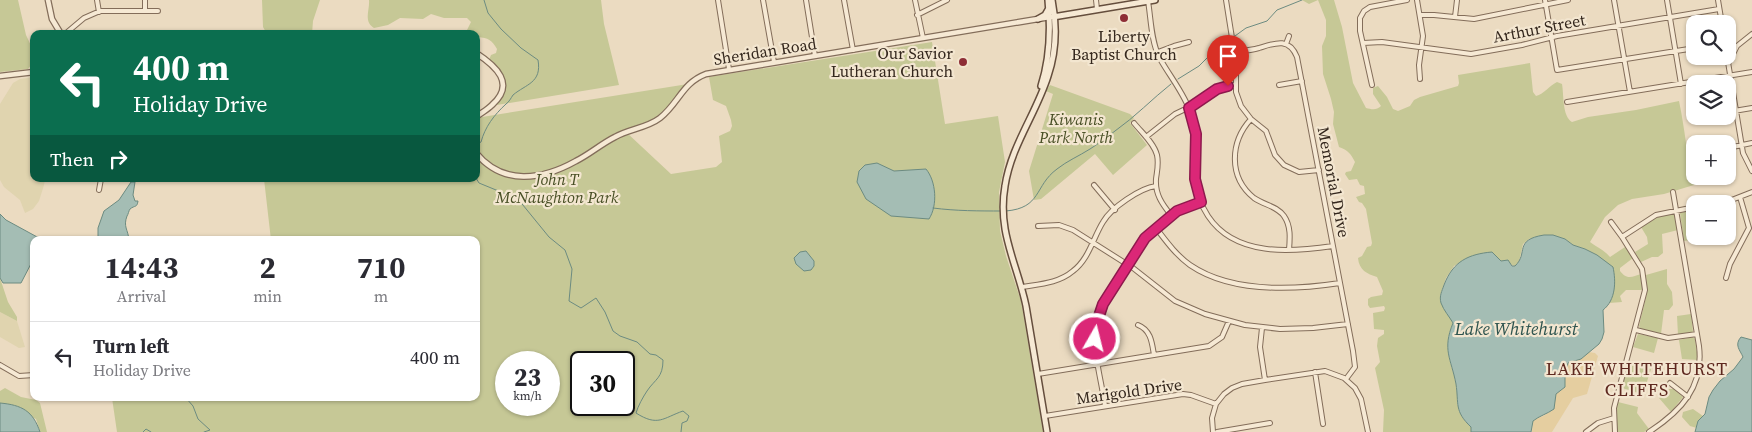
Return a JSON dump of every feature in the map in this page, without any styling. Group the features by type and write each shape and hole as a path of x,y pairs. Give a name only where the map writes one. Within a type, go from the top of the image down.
{"main road":[{"path":"1048,0 1058,11 1066,14 1053,29"},
{"name":"Sheridan Road","path":"1052,17 1154,0"},
{"path":"1047,432 1022,287 1007,244 1003,210 1005,186 1010,165 1034,108 1048,59 1053,29 1051,4"},
{"path":"1038,19 1045,15 1051,4"},
{"path":"1038,19 1046,22 1053,29"}],"street":[{"path":"48,0 52,19 60,30"},
{"path":"97,0 98,12"},
{"path":"145,0 145,11"},
{"path":"718,0 729,69"},
{"path":"763,0 774,62"},
{"path":"806,0 815,56"},
{"path":"844,0 852,50"},
{"path":"915,0 923,38"},
{"path":"917,15 948,0"},
{"path":"1096,0 1098,9"},
{"path":"1226,0 1237,68 1235,85 1238,101 1242,109 1266,131 1281,164 1299,172 1319,170"},
{"path":"1372,85 1359,21 1364,11 1374,6 1407,0"},
{"path":"1417,0 1423,36 1419,65 1420,79"},
{"path":"1455,17 1457,0"},
{"path":"1420,15 1474,18 1514,12 1545,2 1568,0"},
{"path":"1614,0 1630,92"},
{"path":"1667,0 1681,84"},
{"path":"1718,0 1720,15"},
{"path":"1148,1 1158,52 1189,108 1196,134 1195,179 1201,202 1213,222 1223,232 1236,240 1260,248 1289,250 1333,246"},
{"path":"1545,2 1557,70 1686,49"},
{"name":"Arthur Street","path":"1363,43 1382,42 1472,54 1522,45 1551,37 1719,9"},
{"path":"68,30 84,18 98,12 158,11"},
{"name":"Sheridan Road","path":"480,156 492,169 508,175 530,176 557,170 576,161 619,135 646,126 658,119 669,109 683,89 695,79 706,74 1052,17"},
{"path":"1730,75 1730,58 1737,46 1752,34"},
{"path":"1235,52 1258,48 1274,42 1286,44 1289,36"},
{"path":"1158,52 1189,42"},
{"name":"Memorial Drive","path":"1286,44 1296,54 1302,81 1348,324 1355,365 1346,379"},
{"path":"480,56 498,71 502,77 503,84 501,93 496,101 480,114"},
{"path":"0,76 30,72"},
{"path":"1736,75 1752,72"},
{"path":"1279,85 1302,81"},
{"path":"1567,102 1686,83"},
{"path":"1146,137 1175,114 1189,108 1217,89 1235,85"},
{"path":"1752,108 1736,110 1745,158 1752,171"},
{"path":"1251,118 1240,133 1236,144 1234,159 1237,173 1242,185 1253,196 1277,210 1285,218 1289,230 1289,250"},
{"path":"1134,123 1146,137 1158,157 1156,186 1161,202 1171,215"},
{"path":"1736,146 1752,143"},
{"path":"99,190 100,182"},
{"path":"1094,185 1115,210"},
{"path":"1022,287 1052,282 1068,275 1078,267 1094,243 1103,222 1140,190 1156,186"},
{"path":"1648,432 1665,420 1688,397 1695,385 1700,368 1697,334 1673,192"},
{"path":"1736,198 1752,192"},
{"path":"1726,278 1729,267 1750,231 1740,197"},
{"path":"1106,406 1095,339 1098,316 1103,304 1145,238 1171,215 1183,208 1201,202"},
{"path":"1622,237 1653,216 1686,208"},
{"path":"1611,222 1639,263 1645,281 1645,296 1615,405 1615,432"},
{"path":"1038,226 1062,226 1073,230 1128,265 1182,305 1201,313 1262,328 1302,329 1348,324"},
{"path":"1156,228 1174,250 1189,264 1222,280 1279,288 1313,287 1340,283"},
{"path":"1038,374 1212,344 1222,336 1229,321"},
{"path":"1138,325 1143,327 1148,333 1154,355"},
{"path":"1262,328 1260,347 1266,380"},
{"path":"1636,330 1668,338 1697,334"},
{"path":"0,366 19,376 30,375"},
{"path":"1315,372 1324,424"},
{"path":"1270,423 1215,432 1212,418 1216,404 1224,394 1235,386 1315,372 1330,372 1346,379 1355,388 1360,396 1368,432"},
{"path":"1670,384 1688,397"},
{"name":"Marigold Drive","path":"1045,416 1183,394 1216,404"},
{"path":"1586,432 1598,423 1614,418"}],"shaded area":[{"path":"30,78 30,182 44,182 39,201 33,209 25,213 20,200 4,187 0,180 0,104 13,83 20,79"},
{"path":"0,312 17,321 25,347 19,348 0,337"}],"green space":[{"path":"0,0 18,0 26,35 30,44 30,66 28,69 0,72"},
{"path":"262,0 320,0 313,21 312,30 265,30"},
{"path":"369,0 601,0 604,24 619,85 497,105 505,90 505,80 489,60 491,55 496,53 497,49 487,39 480,37 480,30 467,30 471,22 467,18 444,18 431,14 423,19 400,18 388,25 374,28 368,19"},
{"path":"1302,0 1318,0 1309,4"},
{"path":"1318,0 1334,0 1342,27 1353,83 1366,108 1375,109 1381,106 1373,94 1373,88 1378,86 1387,97 1393,109 1398,111 1410,106 1414,100 1420,97 1458,86 1458,75 1530,63 1533,92 1536,96 1557,82 1562,84 1566,115 1572,122 1588,117 1679,101 1686,141 1686,185 1694,185 1664,194 1632,199 1618,205 1605,217 1590,242 1610,257 1625,247 1633,258 1620,268 1620,271 1627,277 1641,274 1643,290 1626,290 1620,296 1622,302 1609,303 1613,292 1597,255 1573,245 1565,239 1544,235 1529,239 1523,244 1519,262 1515,266 1501,261 1465,259 1454,266 1446,278 1440,296 1453,323 1448,340 1448,354 1456,384 1460,412 1471,427 1471,432 1383,432 1384,410 1375,368 1380,362 1377,346 1378,338 1384,334 1384,330 1374,329 1373,313 1384,311 1385,308 1384,306 1370,308 1368,299 1382,295 1383,291 1377,277 1364,271 1360,266 1358,258 1362,256 1367,247 1371,246 1372,243 1366,209 1356,197 1365,194 1364,186 1360,185 1357,179 1349,180 1345,174 1351,171 1355,162 1345,149 1339,147 1333,124 1334,112 1323,74 1322,46 1326,36 1326,20"},
{"name":"John T McNaughton Park","path":"932,42 945,124 998,116 1005,162 999,192 1000,231 1021,301 1043,432 117,432 112,401 480,401 480,236 271,236 264,182 480,182 480,117 688,84 662,117 626,132 671,174 716,167 722,162 719,136 730,131 732,126 726,106 713,100 709,77"},
{"name":"Kiwanis Park North","path":"1050,85 1130,114 1134,118 1130,123 1147,145 1113,175 1095,154 1041,199 1034,200 1029,171 1053,94 1046,91"},
{"path":"1686,211 1686,241 1684,241 1680,213"},
{"path":"1672,213 1675,215 1678,230 1662,234 1663,253 1658,257 1652,257 1641,262 1635,252 1648,244 1647,237 1641,227 1660,216"},
{"path":"1667,269 1667,284 1672,292 1673,305 1669,310 1664,310 1661,334 1641,329 1639,326 1647,293 1646,275"},
{"path":"0,278 8,302 17,317 17,321 0,312"},
{"path":"1691,314 1693,332 1678,335 1677,316"},
{"path":"1638,334 1658,338 1654,353 1633,347"},
{"path":"1693,337 1695,339 1698,360 1682,359 1679,340"},
{"path":"1629,363 1651,369 1643,394 1622,388"},
{"path":"5,388 21,397 30,399 30,401 40,403 47,432 40,432 36,419 0,403 0,391"},
{"path":"1669,389 1674,389 1683,397 1671,412 1659,398"},
{"path":"1618,402 1638,407 1637,413 1649,429 1644,432 1617,432 1616,413"},
{"path":"1693,409 1703,416 1698,421 1697,428 1690,426 1682,417 1683,412"}],"sand":[{"path":"1589,352 1595,353 1598,356 1587,394 1573,398 1552,432 1532,432 1533,421 1550,411 1556,394 1565,383 1568,363 1581,359"}],"water":[{"path":"877,163 894,171 926,169 932,180 935,193 934,207 929,219 891,216 866,199 857,182 859,171 865,165"},
{"path":"131,182 135,182 133,195 135,201 138,201 136,206 130,210 126,220 128,236 98,236 98,228 104,211 119,200"},
{"path":"0,214 6,220 35,236 30,236 30,266 21,283 3,283 0,278"},
{"name":"Lake Whitehurst","path":"1544,235 1553,235 1565,239 1573,245 1597,255 1613,267 1615,278 1614,290 1613,296 1603,310 1604,332 1602,339 1599,344 1581,359 1568,363 1565,387 1556,394 1554,409 1533,421 1531,432 1471,432 1471,427 1462,416 1458,407 1456,384 1448,347 1453,323 1440,300 1444,285 1457,265 1463,260 1476,255 1492,252 1501,261 1508,260 1512,266 1515,266 1528,240"},
{"path":"806,251 814,261 814,266 811,270 804,271 796,264 794,258 800,252"},
{"path":"1741,337 1752,340 1752,432 1695,432 1698,421 1705,414 1709,397 1713,390 1743,357 1738,345"},
{"path":"0,403 15,405 26,410 34,419 40,432 0,432"}],"waterway":[{"path":"480,143 494,117 513,95 532,82 538,74 539,68 538,60 521,48 501,29 488,13 484,0"},
{"path":"1235,36 1246,28 1267,21 1277,10 1302,0"},
{"path":"1178,79 1199,66 1228,40"},
{"path":"1006,211 1026,206 1032,201 1044,182 1057,169 1093,147 1122,126 1171,84"},
{"path":"478,182 518,199 549,237 565,250 572,269 569,301 581,308 596,298 605,312 613,331 620,336 637,342 650,354 656,355 663,360 660,375 645,393 636,413 650,420 660,420 683,411 689,416 687,421 682,423 681,432"},
{"path":"933,208 1002,211"},
{"path":"189,401 193,406 198,419 210,430 204,432"},
{"path":"143,432 146,429 151,432"}],"place":[{"name":"Liberty Baptist Church","path":"1124,18"},
{"name":"Our Savior Lutheran Church","path":"963,62"}],"district":[{"name":"LAKE WHITEHURST CLIFFS","path":"1637,379"}],"route":[{"path":"1095,339 1098,316 1103,304 1145,238 1177,211 1201,202 1195,179 1196,134 1189,108 1217,89 1228,86"}]}
